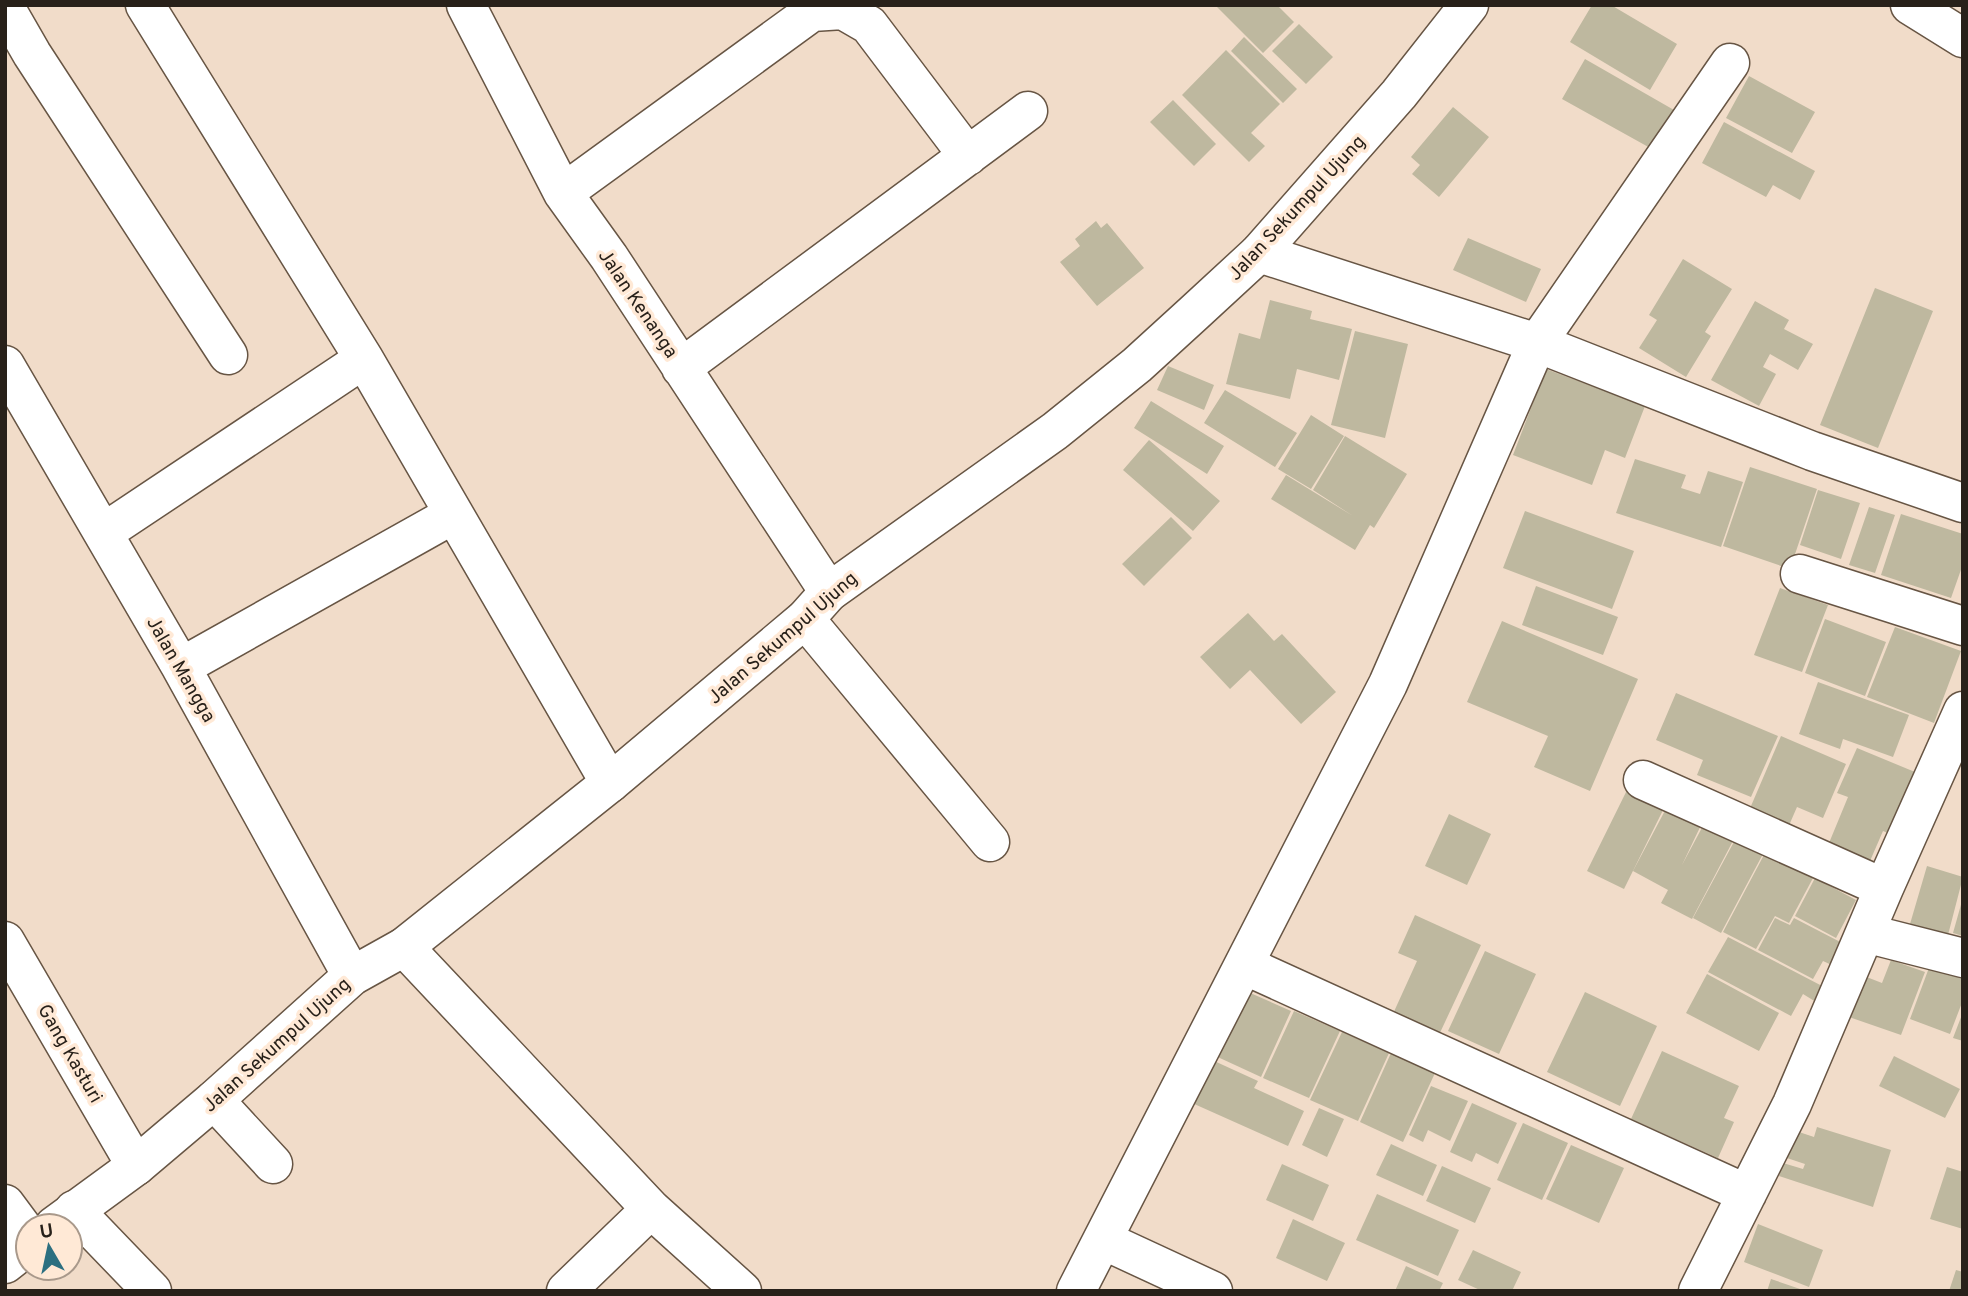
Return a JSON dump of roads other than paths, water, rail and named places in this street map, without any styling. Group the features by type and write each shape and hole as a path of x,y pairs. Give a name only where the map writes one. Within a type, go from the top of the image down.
{"street":[{"path":"145,5 363,359 610,783"},
{"name":"Jalan Kenanga","path":"466,5 563,193 609,257 681,368 817,606 990,842"},
{"name":"Jalan Sekumpul Ujung","path":"72,1212 136,1166 352,976 404,947 610,783 817,606 1055,431 1137,365 1259,253 1399,93 1469,5"},
{"path":"1910,5 1963,38"},
{"path":"5,7 19,62 228,355"},
{"path":"563,193 812,12 843,10 869,25 968,156"},
{"path":"1076,1291 1388,684 1537,343 1730,63"},
{"path":"681,368 1028,111"},
{"path":"1259,253 1537,343 1812,451 1963,503"},
{"path":"103,533 363,359"},
{"name":"Jalan Mangga","path":"5,365 181,667 352,976"},
{"path":"181,667 454,514"},
{"path":"1800,574 1963,626"},
{"path":"1698,1291 1792,1104 1884,887 1963,712"},
{"path":"1643,780 1884,887"},
{"path":"1865,933 1963,958"},
{"name":"Gang Kasturi","path":"5,941 136,1166"},
{"path":"404,947 651,1209 742,1291"},
{"path":"1244,965 1746,1194"},
{"path":"214,1100 273,1164"},
{"path":"566,1291 651,1209"},
{"path":"84,1235 152,1291"},
{"path":"1103,1240 1213,1291"}]}
